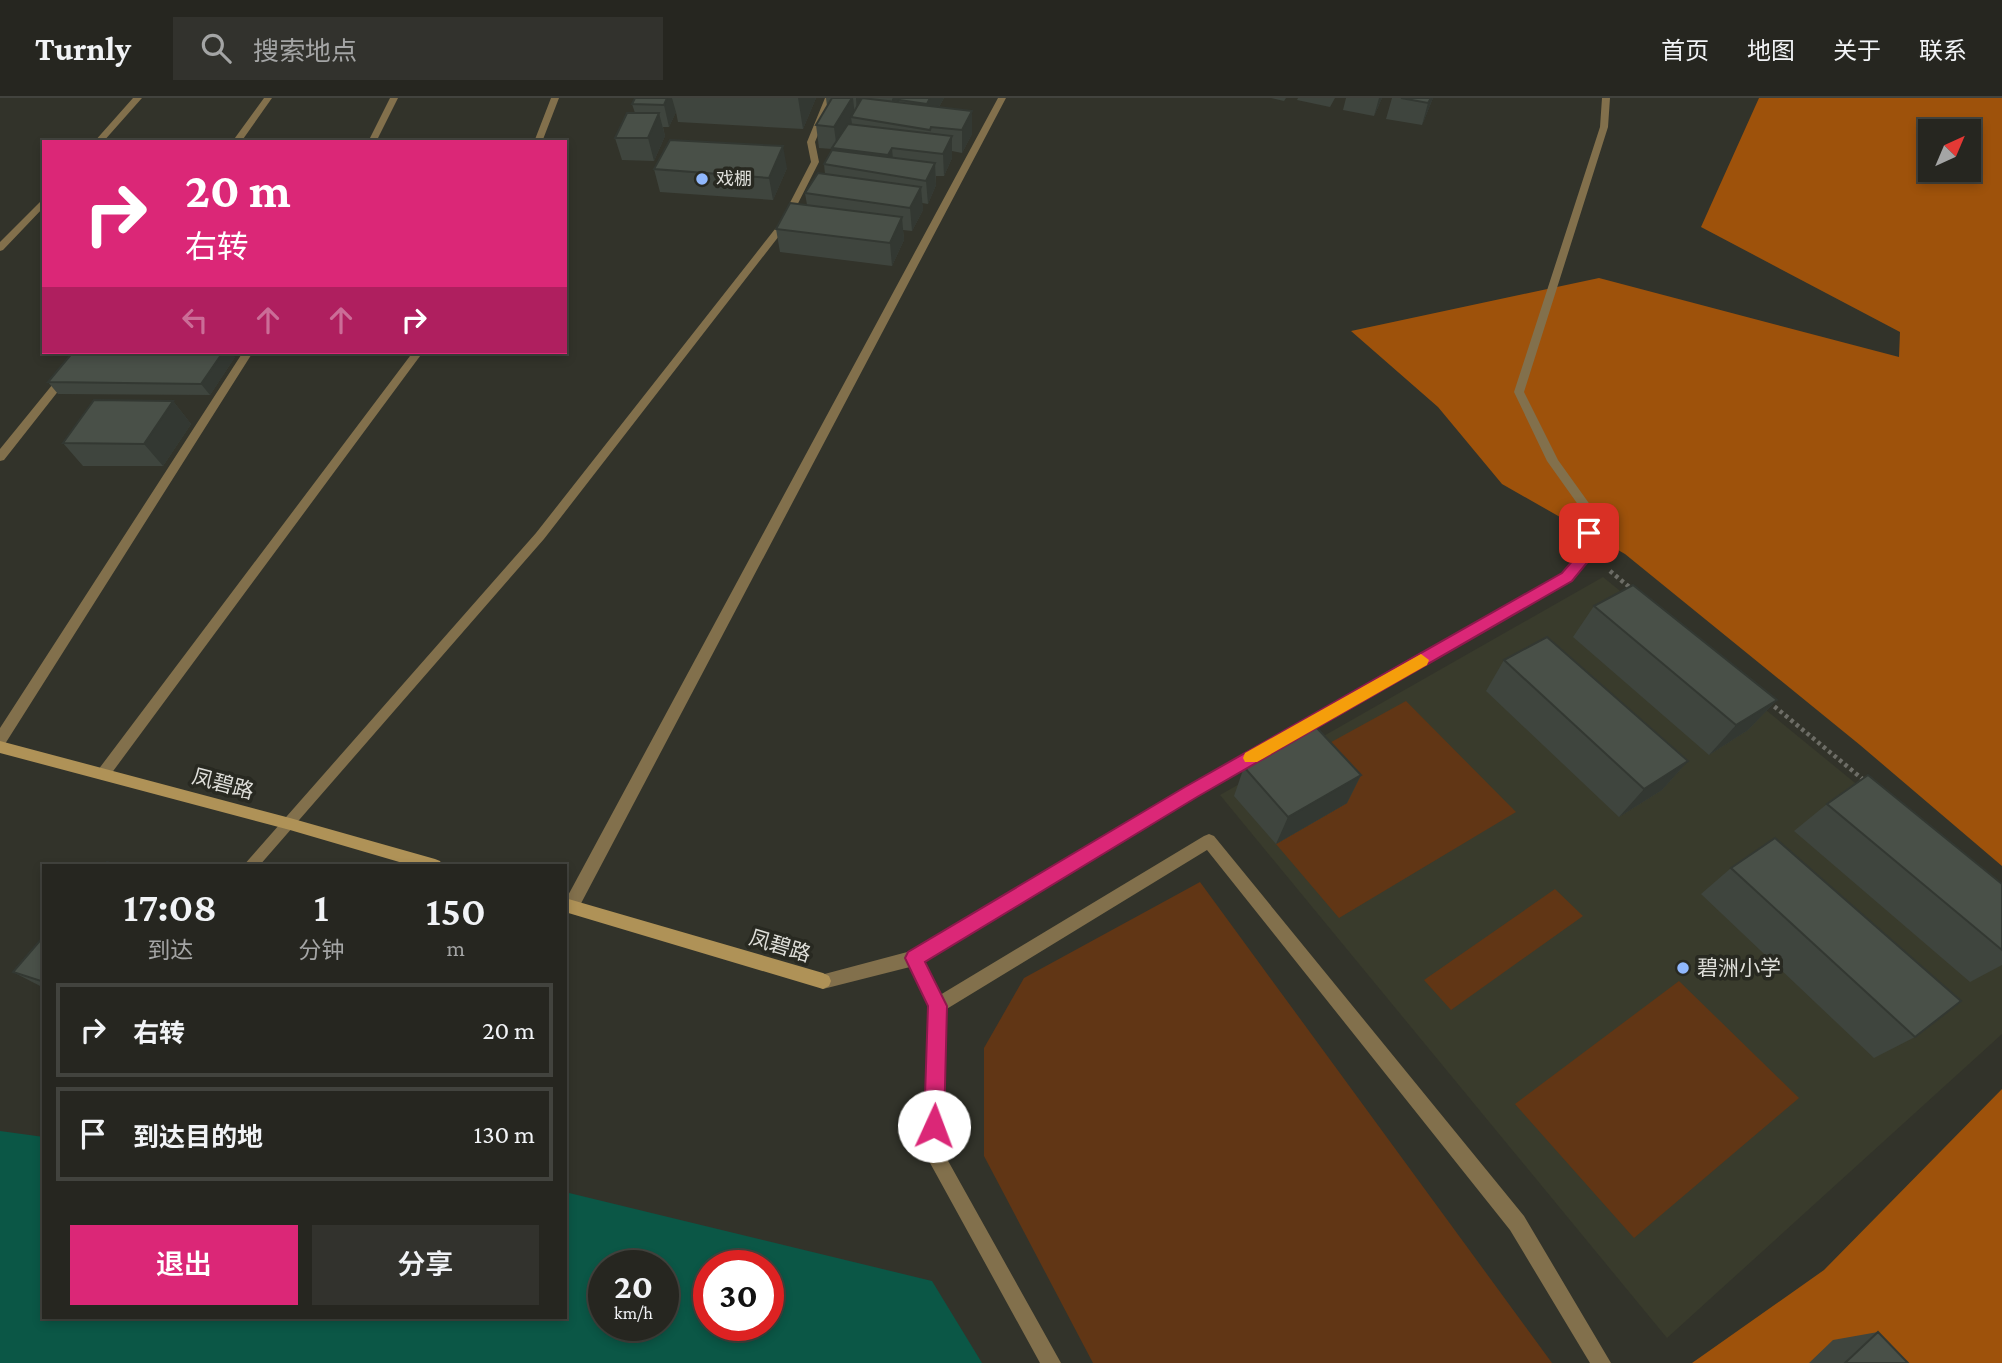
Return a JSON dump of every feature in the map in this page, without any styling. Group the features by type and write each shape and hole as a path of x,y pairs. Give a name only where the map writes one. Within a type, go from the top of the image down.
{"main road":[{"name":"凤碧路","path":"0,747 290,824 428,864"},
{"name":"凤碧路","path":"568,905 823,981"}],"street":[{"path":"100,140 138,98"},
{"path":"237,140 268,98"},
{"path":"373,140 394,98"},
{"path":"539,140 555,98"},
{"path":"252,864 290,824 540,536 783,225 815,162 811,142 829,98"},
{"path":"568,905 1002,98"},
{"path":"823,981 914,958 1191,792 1567,577 1588,553 1590,513 1553,461 1519,392 1604,127 1606,98"},
{"path":"0,248 42,203"},
{"path":"0,457 81,354"},
{"path":"0,740 247,354"},
{"path":"103,774 417,354"},
{"path":"937,1006 1209,841 1517,1223 1601,1363"},
{"path":"914,958 937,1006 933,1152 1051,1363"}],"path":[{"path":"1588,553 1641,596"},
{"path":"1768,701 1874,789"}],"shaded area":[{"path":"1759,98 2002,98 2002,866 1860,745 1625,554 1502,484 1438,407 1351,331 1599,278 1899,357 1900,332 1701,227"},
{"name":"碧洲小学","path":"1603,577 2002,903 2002,1034 1667,1338 1220,795"},
{"path":"1406,701 1516,812 1339,918 1276,844 1347,803 1304,757"},
{"path":"1200,882 1552,1363 1093,1363 984,1156 984,1048 1024,978"},
{"path":"1555,889 1583,916 1451,1010 1424,980"},
{"path":"1679,981 1799,1098 1634,1238 1515,1104"},
{"path":"2002,1089 2002,1363 1692,1363 1824,1270"},
{"path":"0,1131 42,1137 42,1319 567,1319 567,1192 932,1281 982,1363 0,1363"}],"building":[{"path":"635,98 667,98 664,105 632,104"},
{"path":"832,98 852,98 834,127 816,125"},
{"path":"862,98 972,111 962,130 931,127 930,130 851,117"},
{"path":"930,98 927,104 899,100"},
{"path":"1401,98 1431,98 1428,103"},
{"path":"627,113 659,113 648,138 615,138"},
{"path":"848,124 952,136 943,154 892,148 888,155 832,148"},
{"path":"670,140 783,146 769,178 654,169"},
{"path":"832,150 935,163 926,181 824,164"},
{"path":"818,173 921,187 910,208 805,193"},
{"path":"790,203 902,217 890,243 776,229"},
{"path":"71,354 222,354 201,384 48,382"},
{"path":"94,400 173,401 144,444 63,443"},
{"path":"1633,585 1777,700 1736,725 1594,606"},
{"path":"1547,637 1688,761 1644,789 1504,660"},
{"path":"1316,727 1361,775 1288,817 1244,767"},
{"path":"1868,775 2002,884 2002,950 1827,804"},
{"path":"1775,838 1961,1001 1915,1037 1731,868"},
{"path":"42,938 42,981 13,972"},
{"path":"1878,1332 1908,1363 1845,1363"}],"slow traffic":[{"path":"1251,758 1421,660"}],"place":[{"name":"戏棚","path":"702,179"},
{"name":"碧洲小学","path":"1683,968"}],"route":[{"path":"934,1126 937,1006 914,958 1191,792 1567,577 1588,553 1589,533"}]}
